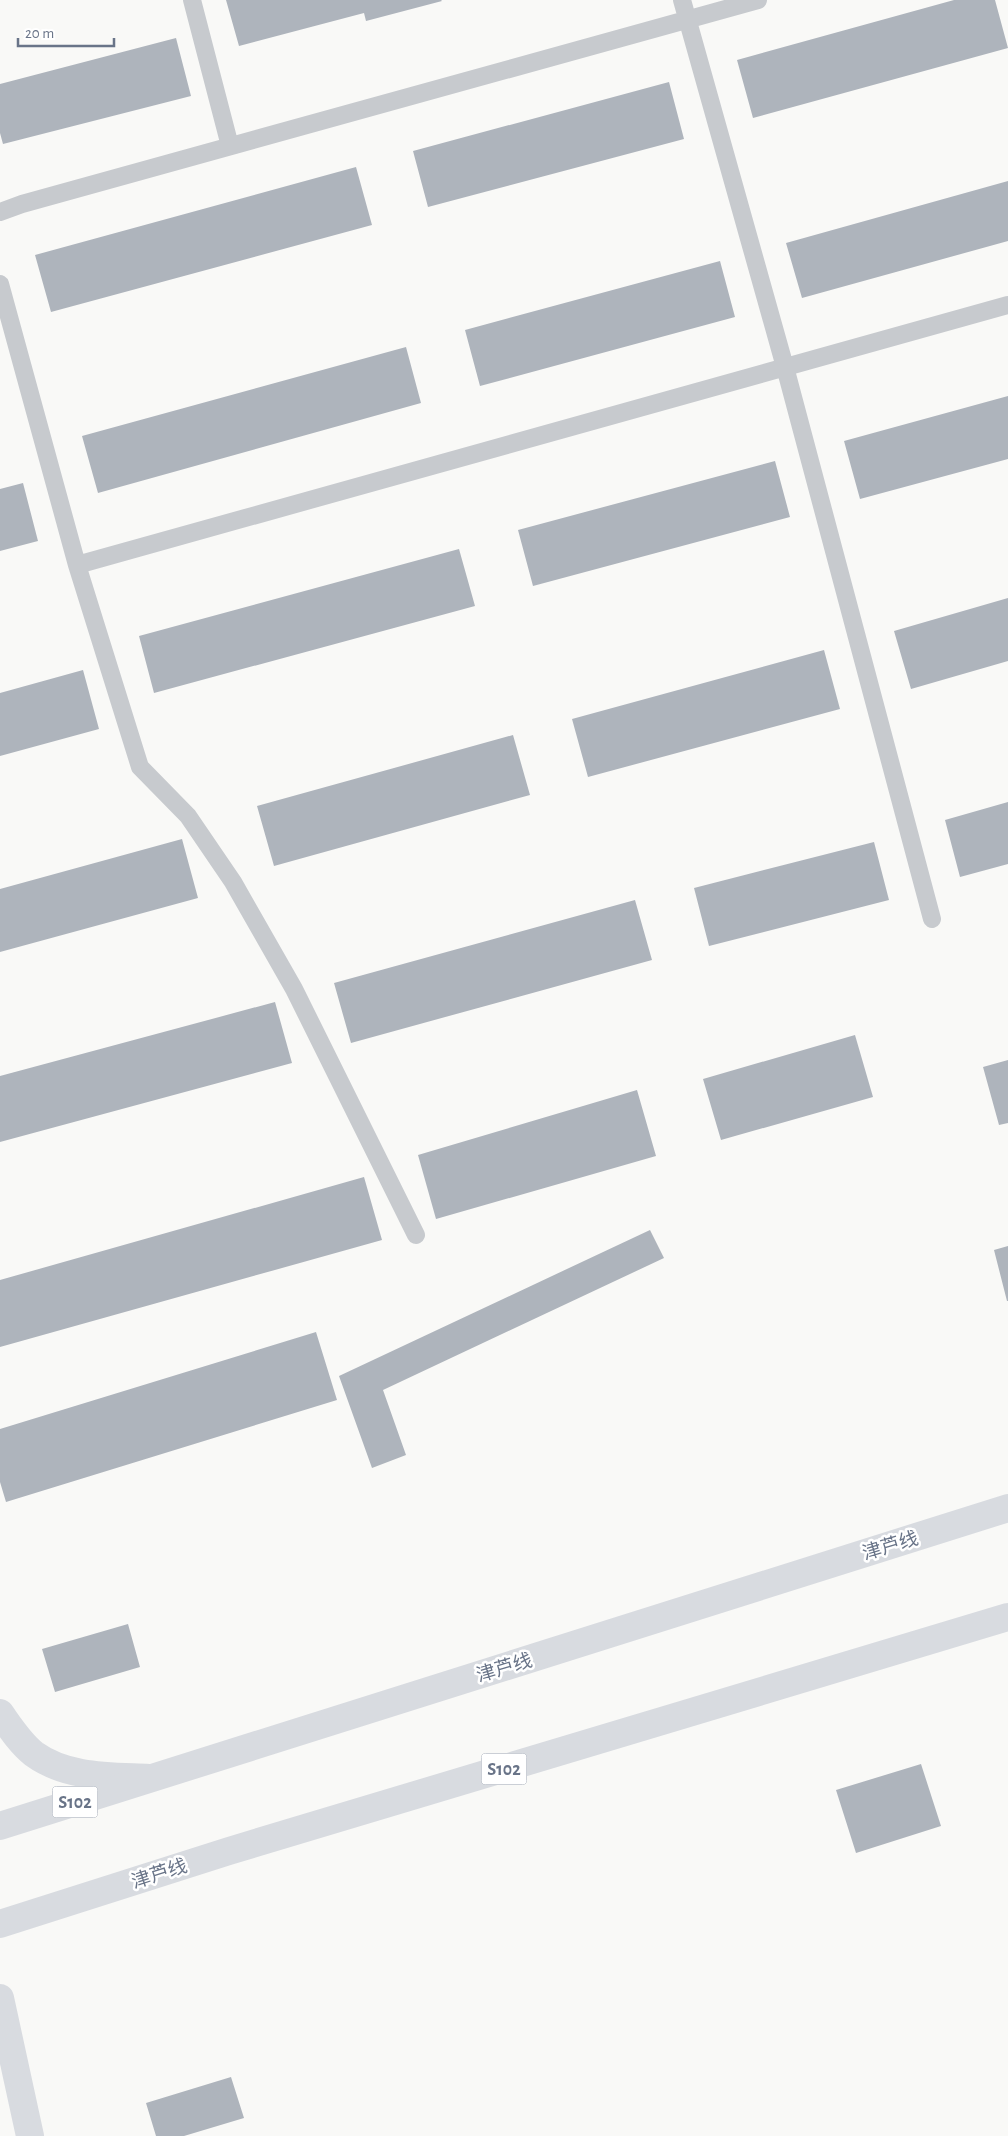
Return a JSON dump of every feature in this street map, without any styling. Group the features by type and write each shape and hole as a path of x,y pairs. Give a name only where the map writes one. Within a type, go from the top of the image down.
{"main road":[{"name":"津芦线","path":"0,1826 1008,1508"},
{"name":"津芦线","path":"0,1924 229,1851 1008,1617"},
{"path":"0,1713 15,1735 34,1754 59,1767 80,1773 151,1778"},
{"path":"0,1998 30,2136"}],"lane":[{"path":"192,0 230,146"},
{"path":"682,0 785,368 932,919"},
{"path":"0,212 22,204 758,0"},
{"path":"0,284 77,565 140,767 188,816 233,882 294,989 416,1235"},
{"path":"77,565 1008,305"}],"building":[{"path":"226,0 442,1 366,21 364,13 239,46"},
{"path":"954,0 995,0 1008,48 753,118 737,60"},
{"path":"176,38 191,96 3,144 0,133 0,84"},
{"path":"669,82 684,139 428,207 413,151"},
{"path":"356,167 372,225 51,312 35,255"},
{"path":"1008,181 1008,241 802,298 786,243"},
{"path":"720,261 735,317 480,386 465,330"},
{"path":"406,347 421,403 98,493 82,436"},
{"path":"1008,396 1008,459 860,499 844,441"},
{"path":"775,461 790,517 533,586 518,530"},
{"path":"23,483 38,541 0,551 0,489"},
{"path":"459,549 475,606 154,693 139,636"},
{"path":"1008,598 1008,661 911,689 894,631"},
{"path":"824,650 840,709 588,777 572,719"},
{"path":"83,670 99,729 0,756 0,693"},
{"path":"513,735 530,795 274,866 257,806"},
{"path":"1008,802 1008,864 960,877 945,820"},
{"path":"182,839 198,898 0,952 0,889"},
{"path":"874,842 889,900 709,946 694,888"},
{"path":"635,900 652,960 351,1043 334,983"},
{"path":"275,1002 292,1063 0,1142 0,1076"},
{"path":"855,1035 873,1097 721,1140 703,1079"},
{"path":"1008,1060 1008,1123 999,1125 983,1067"},
{"path":"637,1090 656,1156 436,1219 418,1155"},
{"path":"364,1177 382,1240 0,1347 0,1280"},
{"path":"650,1230 664,1258 383,1390 406,1455 372,1468 339,1376"},
{"path":"1008,1246 1008,1301 1007,1301 994,1250"},
{"path":"316,1332 337,1400 6,1502 0,1482 0,1429"},
{"path":"128,1624 140,1667 55,1692 42,1649"},
{"path":"921,1764 941,1826 856,1853 836,1790"},
{"path":"231,2077 244,2118 184,2136 156,2136 146,2103"}]}
